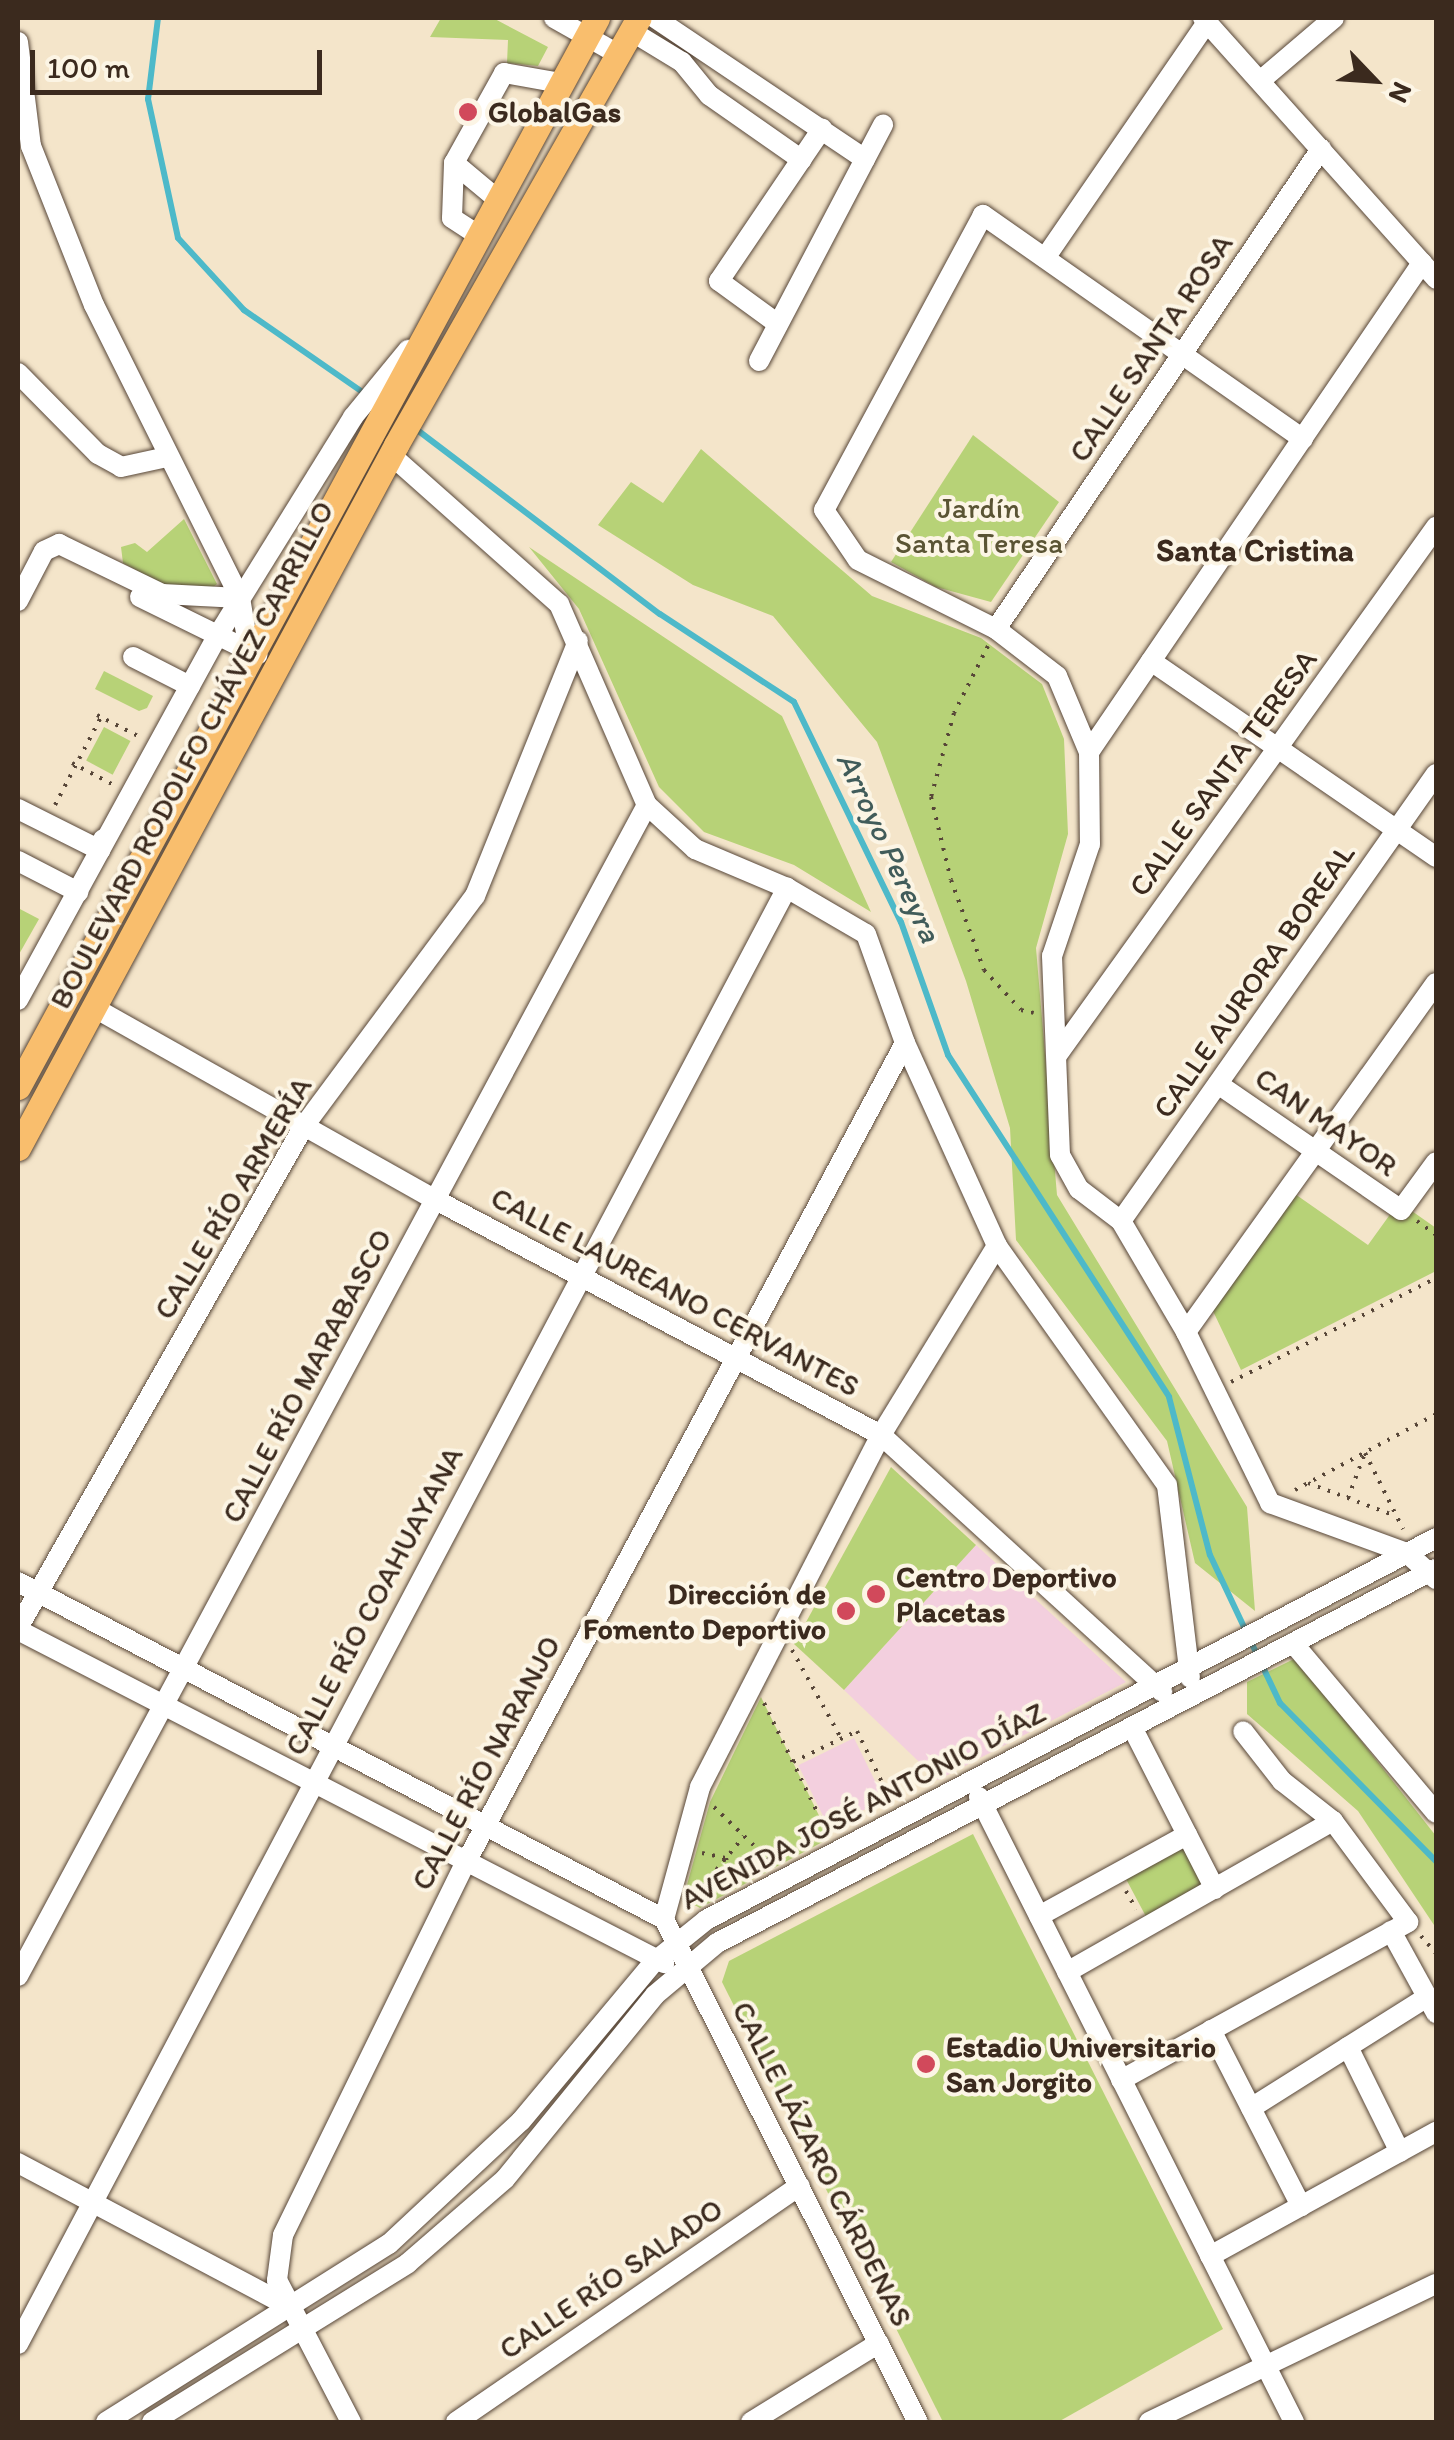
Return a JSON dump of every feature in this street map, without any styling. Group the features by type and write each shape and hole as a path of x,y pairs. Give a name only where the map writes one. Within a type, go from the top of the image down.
{"main road":[{"path":"618,54 635,24"},
{"path":"478,235 592,27"},
{"name":"BOULEVARD RODOLFO CHÁVEZ CARRILLO","path":"18,1148 393,450 618,54"},
{"name":"BOULEVARD RODOLFO CHÁVEZ CARRILLO","path":"18,1086 249,650 362,424 425,329 478,235"}],"street":[{"path":"554,18 592,27 618,54"},
{"path":"654,18 866,160"},
{"path":"1260,81 1334,18"},
{"path":"1045,258 1205,20 1429,271 1303,438 1089,752"},
{"path":"635,24 682,62 709,95 802,160"},
{"path":"18,42 31,146 94,304 240,598 249,650"},
{"path":"478,235 452,218 454,163 504,73 561,83"},
{"path":"759,362 884,125"},
{"path":"778,324 719,281 822,129"},
{"name":"CALLE SANTA ROSA","path":"996,629 1321,149"},
{"path":"454,163 496,199"},
{"path":"1303,438 984,215 824,510 858,560 996,629 1057,676 1089,752 1090,844 1052,956 1060,1155 1079,1189 1121,1221 1186,1332 1270,1503 1410,1551 1433,1574"},
{"path":"18,373 98,454 120,467 167,456"},
{"path":"18,1000 69,887 100,850 185,684 362,424"},
{"path":"393,450 548,594 578,641 647,805 696,849 788,888 866,934 905,1044 997,1246 1167,1484 1185,1669 1198,1693"},
{"name":"CALLE SANTA TERESA","path":"1058,1054 1436,527"},
{"path":"18,601 44,551 58,544 188,600 240,598"},
{"path":"44,551 278,664"},
{"name":"CALLE RÍO ARMERÍA","path":"18,1629 304,1126 476,896 578,641"},
{"path":"132,658 185,684"},
{"path":"1151,661 1436,857"},
{"name":"CALLE AURORA BOREAL","path":"1121,1221 1436,774"},
{"name":"CALLE RÍO MARABASCO","path":"18,1976 647,805"},
{"path":"18,808 100,850"},
{"path":"18,850 56,869 69,887"},
{"path":"18,861 69,887"},
{"name":"CALLE RÍO COAHUAYANA","path":"18,2344 788,888"},
{"path":"1186,1332 1436,984"},
{"name":"CALLE LAUREANO CERVANTES","path":"94,1007 436,1200 882,1434 1158,1684 1170,1707"},
{"name":"CALLE RÍO NARANJO","path":"351,2422 278,2280 284,2234 465,1864 905,1044"},
{"name":"CAN MAYOR","path":"1218,1084 1401,1210 1436,1162"},
{"path":"18,1582 664,1919 700,1787 882,1434 997,1246"},
{"name":"AVENIDA JOSÉ ANTONIO DÍAZ","path":"106,2422 294,2309 390,2244 480,2162 654,1962 676,1942 971,1781 1436,1538"},
{"name":"AVENIDA JOSÉ ANTONIO DÍAZ","path":"152,2422 408,2262 505,2179 688,1963 1170,1707 1433,1574"},
{"path":"18,1629 654,1962 688,1963"},
{"path":"1290,1645 1436,1814"},
{"path":"1132,1727 1215,1888"},
{"path":"1242,1730 1282,1781 1334,1822 1399,1926 1432,2004 1348,2047 1251,2108"},
{"path":"971,1781 1294,2422"},
{"path":"1067,1972 1334,1822"},
{"path":"1039,1916 1187,1835"},
{"name":"CALLE LÁZARO CÁRDENAS","path":"664,1919 918,2422"},
{"path":"1122,2080 1399,1926"},
{"path":"1211,2030 1301,2206"},
{"path":"1348,2047 1400,2152"},
{"path":"1210,2256 1436,2132"},
{"path":"18,2164 294,2309"},
{"name":"CALLE RÍO SALADO","path":"456,2422 800,2186"},
{"path":"1149,2422 1436,2284"},
{"path":"751,2422 879,2343"}],"path":[{"path":"996,629 954,714 932,796 951,880 984,970 1021,1010 1054,1018"},
{"path":"45,822 99,716 138,736"},
{"path":"74,764 113,784"},
{"path":"1214,1390 1436,1278"},
{"path":"1270,1503 1436,1414"},
{"path":"1348,1498 1365,1452"},
{"path":"1365,1452 1410,1551"},
{"path":"1308,1484 1396,1516"},
{"path":"790,1646 842,1738"},
{"path":"761,1698 830,1838"},
{"path":"794,1762 857,1730 893,1805"},
{"path":"710,1802 775,1866"},
{"path":"690,1902 744,1836"},
{"path":"696,1852 726,1858"},
{"path":"726,1858 735,1888"},
{"path":"1117,1874 1146,1928"}],"shaded area":[{"path":"976,1545 1126,1682 938,1780 844,1690"},
{"path":"854,1738 884,1800 829,1827 798,1765"}],"green space":[{"path":"441,18 493,18 548,47 538,66 507,63 508,40 430,37"},
{"name":"Jardín Santa Teresa","path":"973,435 1059,502 991,602 936,587 891,562"},
{"path":"701,449 872,596 981,638 1042,684 1064,739 1068,834 1036,948 1057,1195 1247,1507 1255,1611 1195,1563 1167,1441 1016,1240 1010,1128 966,981 877,742 773,616 693,585 598,525 631,482 663,503"},
{"path":"184,519 217,584 206,593 160,583 123,563 121,547 135,543 147,552"},
{"path":"529,547 782,716 871,912 794,865 704,832 659,787 579,609"},
{"path":"104,671 153,696 147,708 139,711 95,689"},
{"path":"104,727 130,741 113,775 86,761"},
{"path":"18,908 39,919 18,956"},
{"path":"1295,1194 1368,1245 1399,1202 1436,1228 1436,1271 1241,1370 1212,1309"},
{"name":"Centro Deportivo Placetas","path":"891,1467 976,1545 844,1690 794,1644"},
{"path":"1296,1658 1436,1836 1436,1928 1358,1811 1247,1714 1247,1682"},
{"path":"761,1697 830,1838 700,1908 683,1899 710,1802"},
{"name":"Estadio Universitario San Jorgito","path":"973,1834 1223,2329 1058,2422 943,2422 722,1982 729,1961"},
{"path":"1185,1845 1207,1886 1147,1918 1125,1877"}],"waterway":[{"name":"Arroyo Pereyra","path":"158,18 148,99 178,238 244,310 364,393"},
{"name":"Arroyo Pereyra","path":"412,426 660,614 794,702 901,922 948,1055 1169,1397 1210,1555 1280,1703 1436,1861"}],"place":[{"name":"GlobalGas","path":"468,112"},
{"name":"Centro Deportivo Placetas","path":"876,1594"},
{"name":"Dirección de Fomento Deportivo","path":"846,1611"},
{"name":"Estadio Universitario San Jorgito","path":"926,2064"}],"district":[{"name":"Santa Cristina","path":"1255,550"}]}
